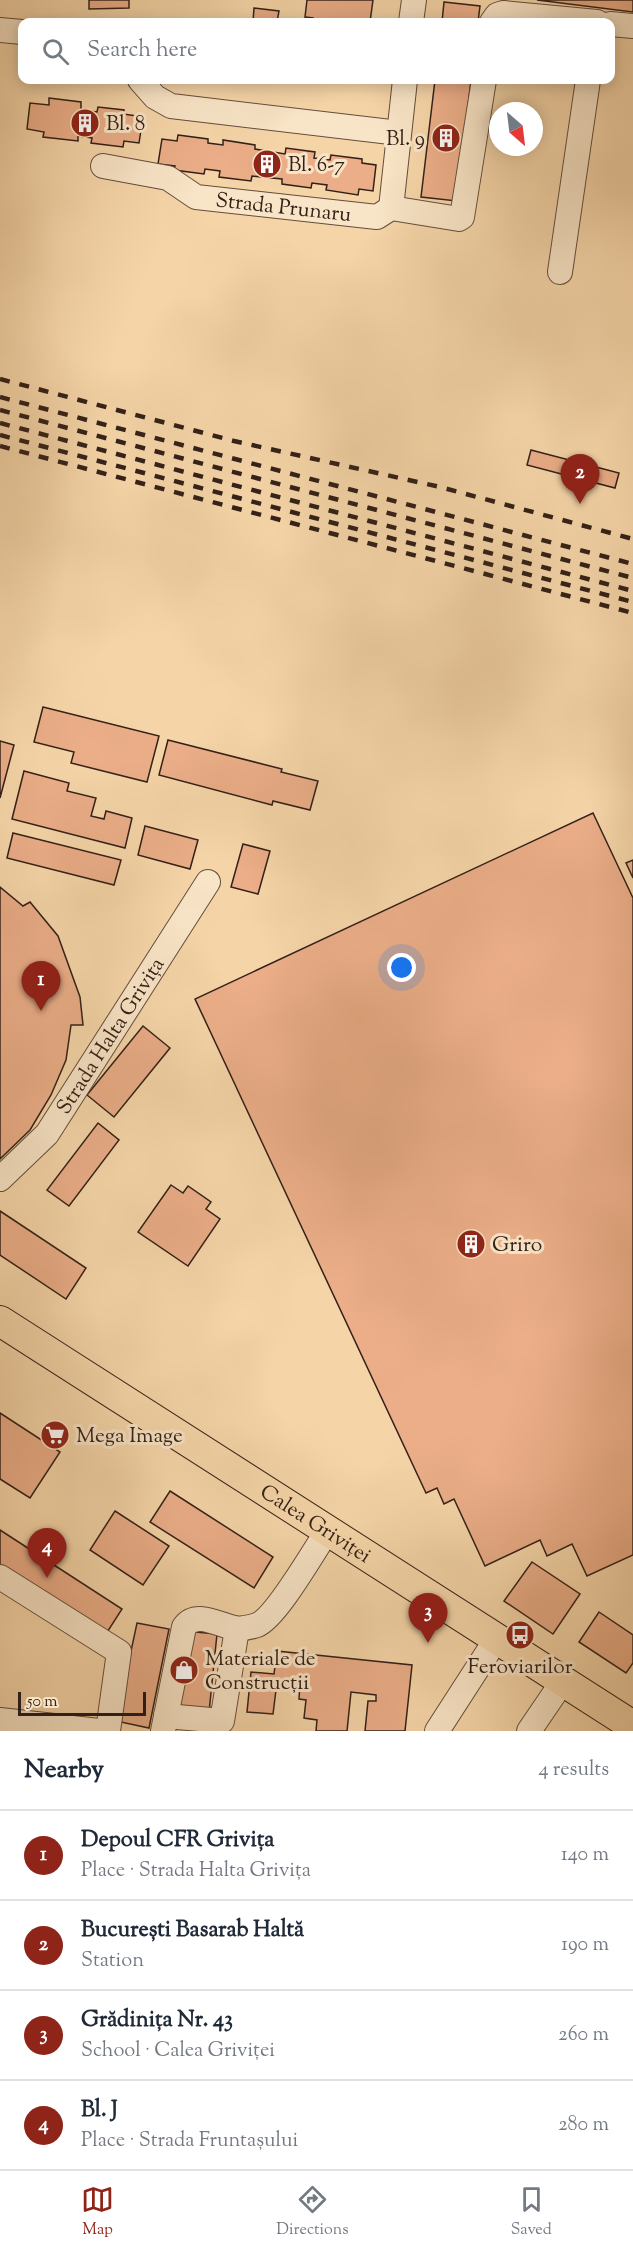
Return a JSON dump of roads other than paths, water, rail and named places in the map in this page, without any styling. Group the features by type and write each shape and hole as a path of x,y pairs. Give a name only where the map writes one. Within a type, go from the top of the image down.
{"main road":[{"name":"Calea Griviței","path":"0,1321 633,1726"}],"street":[{"path":"412,18 414,0"},
{"path":"495,18 503,13 555,18"},
{"path":"615,24 633,26"},
{"path":"0,30 18,32"},
{"path":"144,84 155,97 171,106 399,133"},
{"path":"405,84 391,208 459,219 462,217 483,84"},
{"path":"560,272 587,84"},
{"name":"Strada Prunaru","path":"103,166 168,178 196,197 377,217 391,208"},
{"name":"Strada Halta Grivița","path":"0,1179 47,1134 208,882"},
{"path":"237,1629 222,1721 165,1723 184,1627 187,1622 199,1618 237,1629 256,1626 271,1616 328,1530"},
{"path":"0,1577 119,1652 108,1731"},
{"path":"437,1731 497,1638"},
{"path":"530,1731 563,1681"},
{"path":"3,1724 99,1731"}],"railway":[{"path":"0,379 234,441 440,487 633,539"},
{"path":"0,397 633,564"},
{"path":"0,410 633,578"},
{"path":"0,423 633,591"},
{"path":"0,435 633,602"},
{"path":"0,446 633,613"}],"place":[{"name":"Bl. 8","path":"85,123"},
{"name":"Bl. 9","path":"446,138"},
{"name":"Bl. 6-7","path":"267,164"},
{"name":"București Basarab Haltă","path":"580,504"},
{"name":"Depoul CFR Grivița","path":"41,1011"},
{"name":"Griro","path":"471,1244"},
{"name":"Mega Image","path":"55,1435"},
{"name":"Bl. J","path":"47,1578"},
{"name":"Feroviarilor","path":"520,1635"},
{"name":"Grădinița Nr. 43","path":"428,1643"},
{"name":"Materiale de Construcții","path":"184,1670"}]}
